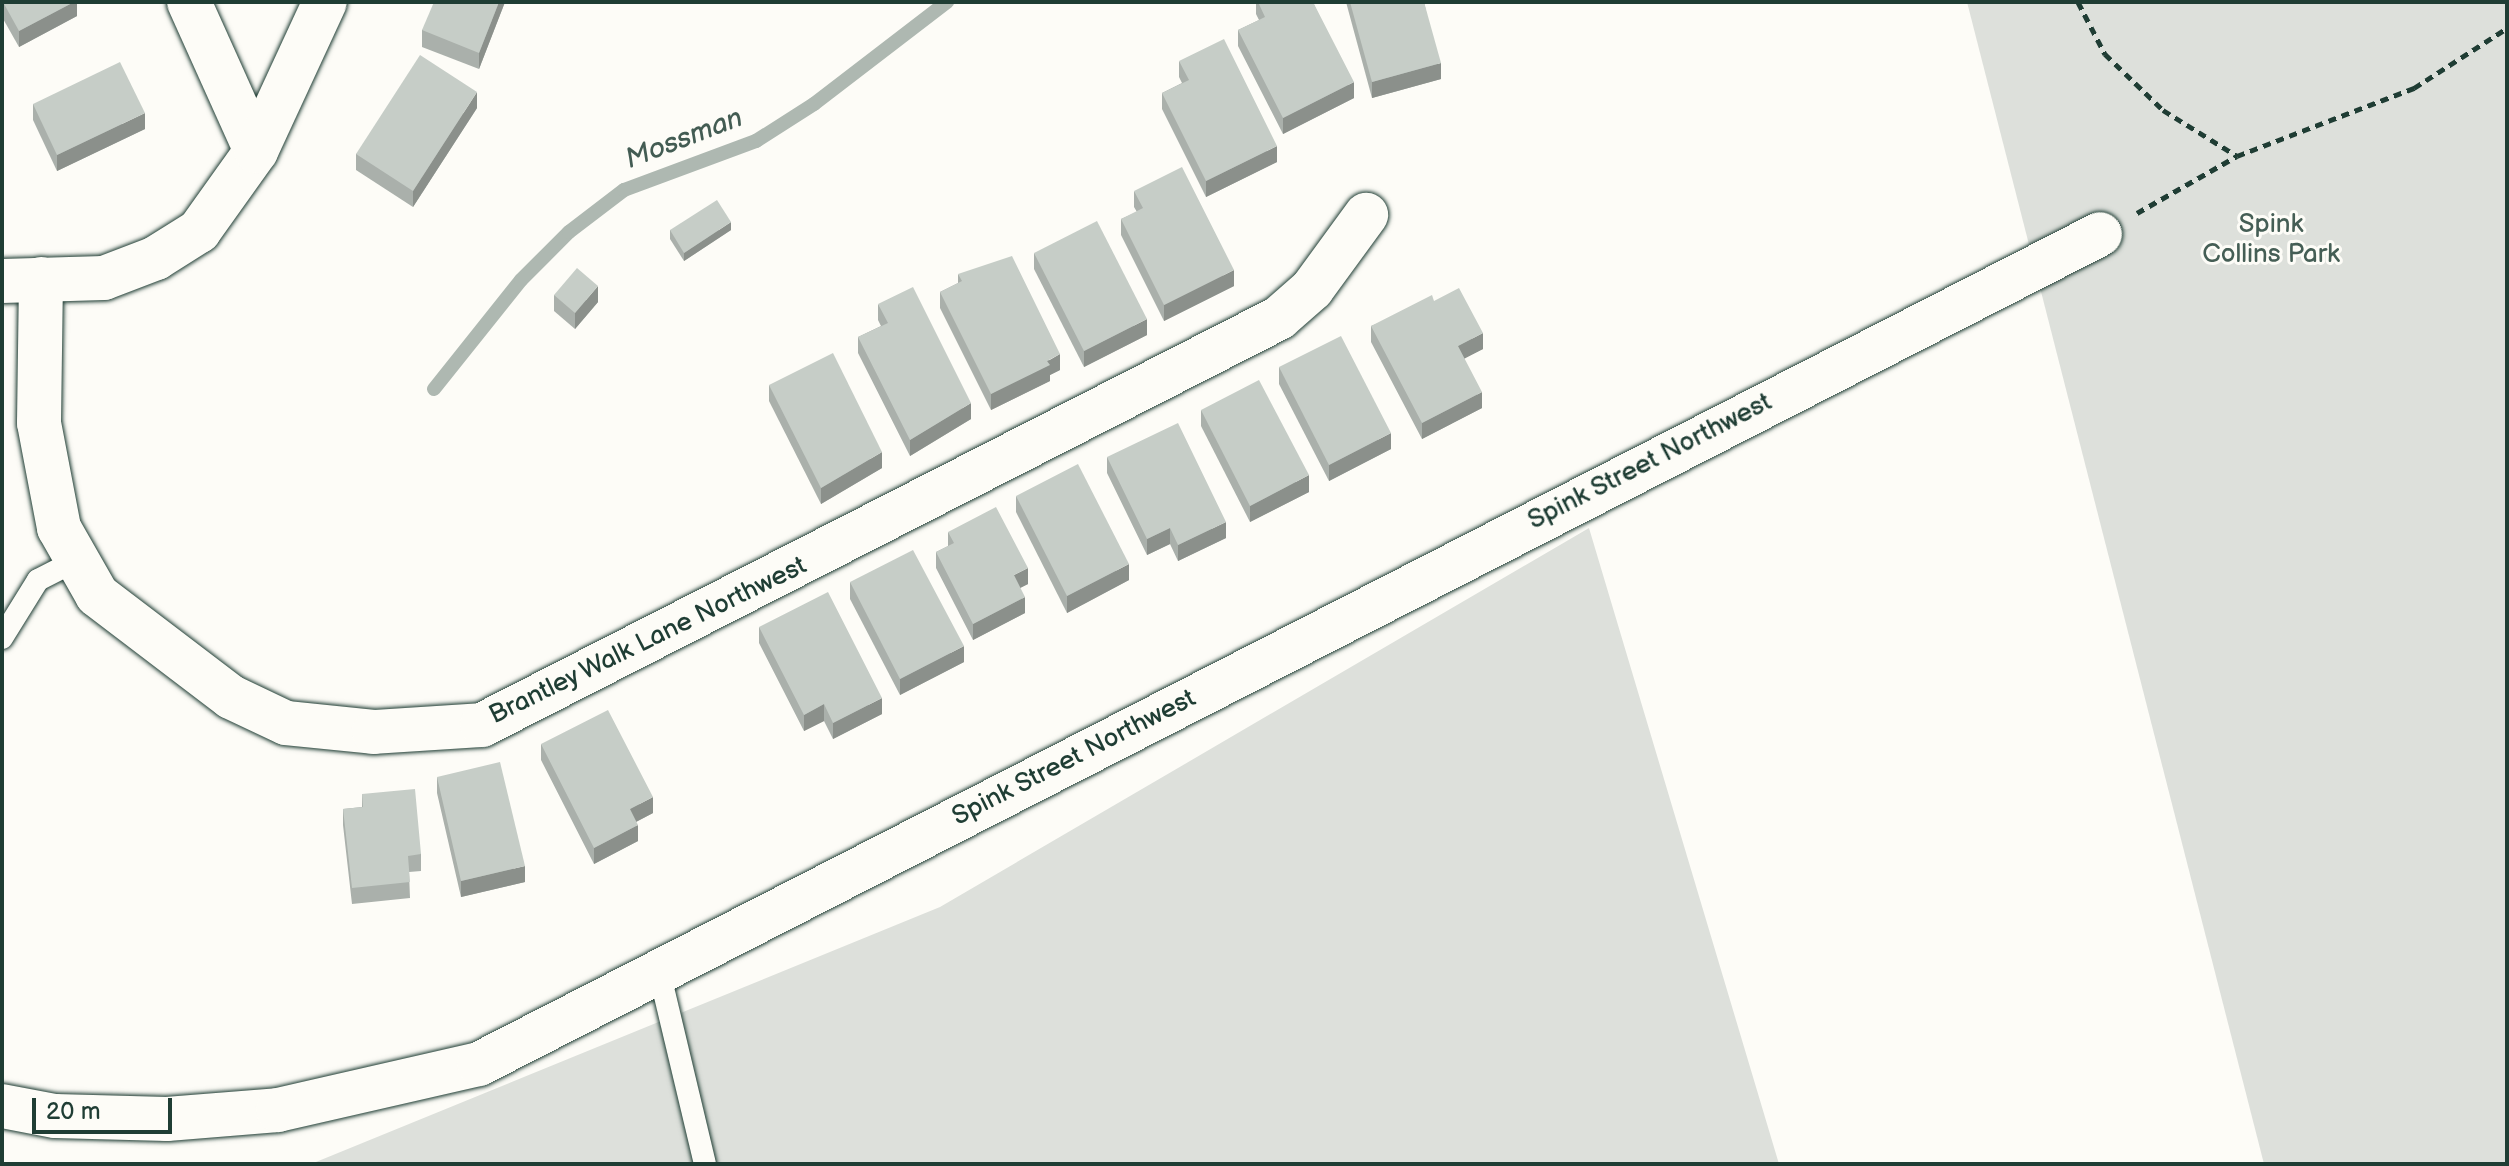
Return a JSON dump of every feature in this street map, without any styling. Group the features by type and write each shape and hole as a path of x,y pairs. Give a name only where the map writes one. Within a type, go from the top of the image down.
{"street":[{"path":"189,2 256,151"},
{"path":"22,280 104,278 156,258 199,231 256,151 325,2"},
{"name":"Brantley Walk Lane Northwest","path":"22,280 39,423 59,528 97,595 176,660 231,697 286,723 374,732 482,725 1279,318 1312,289 1366,215"},
{"name":"Spink Street Northwest","path":"2,1106 55,1116 167,1119 278,1110 479,1064 2100,234"}],"lane":[{"path":"2,638 38,580 77,560"},
{"path":"659,971 705,1164"}],"path":[{"path":"2078,2 2105,54 2163,110 2237,156"},
{"path":"2100,234 2237,156 2414,88 2507,28"}],"green space":[{"name":"Spink Collins Park","path":"1967,2 2507,2 2507,1164 2264,1164"},
{"path":"1589,528 1779,1164 311,1164 940,907"}],"building":[{"path":"3,2 74,2 19,31"},
{"path":"434,2 499,2 479,53 422,30"},
{"path":"1258,2 1313,2 1354,82 1283,118 1238,30 1265,17"},
{"path":"1350,2 1424,2 1441,63 1372,82"},
{"path":"1224,39 1277,146 1206,181 1162,93 1189,80 1179,61"},
{"path":"420,55 477,92 413,191 356,154"},
{"path":"120,62 145,113 57,155 33,104"},
{"path":"1182,167 1234,270 1164,305 1121,219 1143,208 1134,191"},
{"path":"717,200 731,222 684,253 670,230"},
{"path":"1097,221 1147,319 1084,351 1034,253"},
{"path":"1012,256 1060,354 1047,361 1050,365 991,394 940,292 962,281 958,274"},
{"path":"577,268 598,286 575,313 554,295"},
{"path":"913,287 971,403 910,440 858,337 888,323 878,304"},
{"path":"1459,288 1483,333 1458,346 1482,392 1422,423 1371,326 1432,295 1434,301"},
{"path":"1341,336 1391,433 1329,465 1279,367"},
{"path":"833,353 882,452 821,488 769,385"},
{"path":"1259,380 1309,475 1250,506 1201,410"},
{"path":"1178,423 1226,522 1178,545 1170,528 1147,539 1107,457"},
{"path":"1078,464 1129,564 1067,596 1016,496"},
{"path":"996,507 1028,568 1014,575 1025,597 973,624 936,552 954,543 948,532"},
{"path":"913,550 964,646 900,679 850,582"},
{"path":"828,592 882,698 833,723 824,704 804,715 759,627"},
{"path":"608,710 653,797 630,809 638,825 594,848 541,744"},
{"path":"500,762 525,866 461,881 437,777"},
{"path":"415,789 421,854 408,856 410,882 352,888 343,809 363,807 362,794"}],"waterway":[{"name":"Mossman","path":"434,389 521,280 569,232 624,190 756,141 814,104 947,2"}]}
